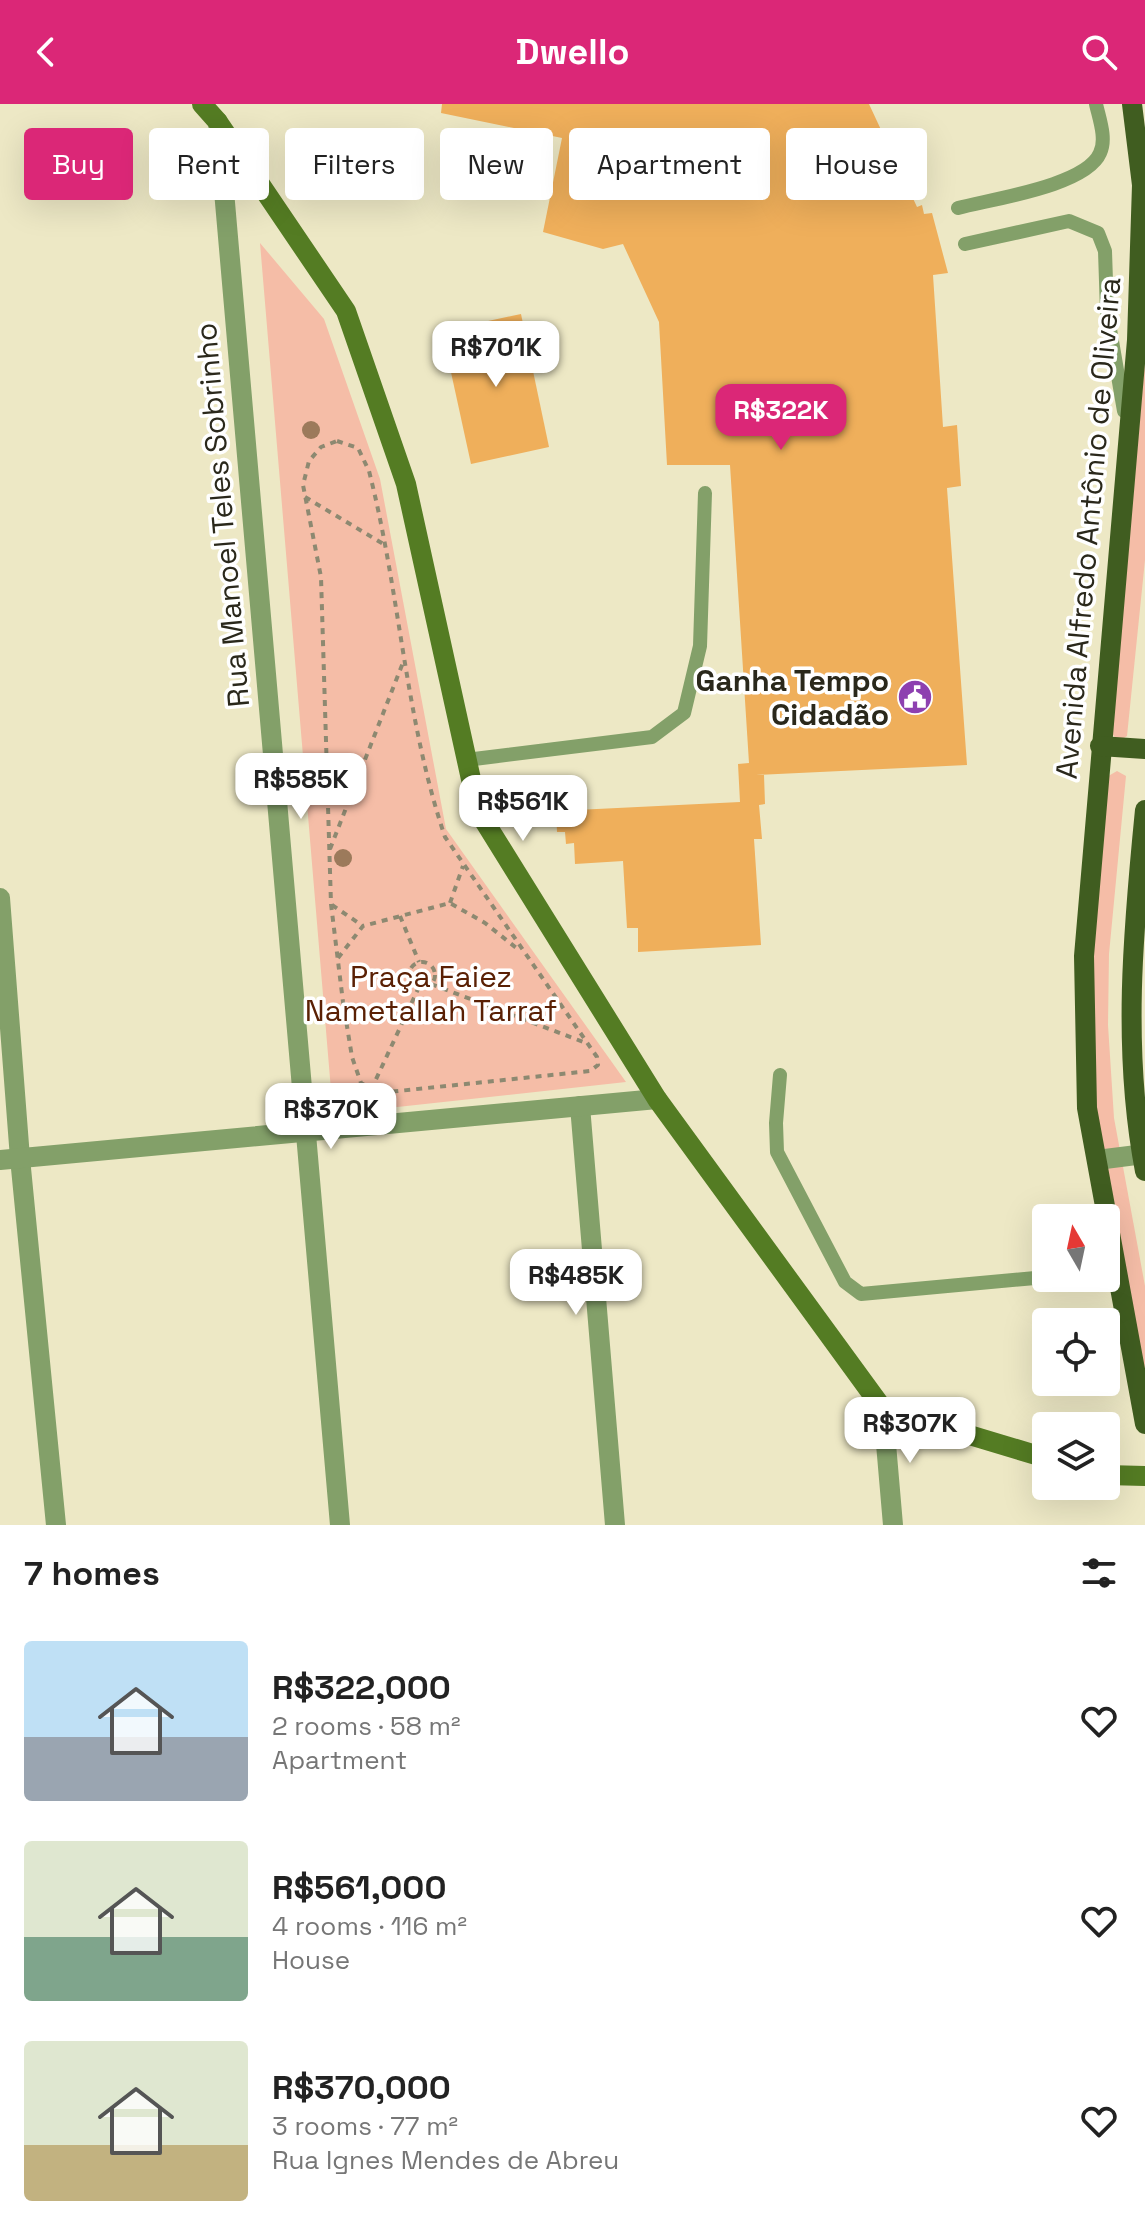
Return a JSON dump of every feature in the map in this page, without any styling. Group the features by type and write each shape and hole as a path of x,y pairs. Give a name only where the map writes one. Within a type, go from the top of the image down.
{"main road":[{"name":"Avenida Alfredo Antônio de Oliveira","path":"1103,1204 1087,1108 1084,956 1128,441 1141,340 1142,185 1132,104"},
{"path":"1100,746 1145,749"},
{"path":"1144,1160 1133,1074 1131,956 1145,810"},
{"name":"Avenida Alfredo Antônio de Oliveira","path":"1116,1292 1145,1424"}],"street":[{"path":"202,104 218,122 346,311 406,484 478,811 657,1099 883,1409 893,1525"},
{"name":"Rua Manoel Teles Sobrinho","path":"218,122 340,1525"},
{"path":"0,898 10,1159 56,1525"},
{"path":"10,1159 657,1099"},
{"path":"580,1106 615,1525"},
{"path":"1097,1160 1144,1160"},
{"path":"883,1409 1032,1454"},
{"path":"1120,1475 1145,1476"}],"lane":[{"path":"958,208 1072,178 1091,165 1102,146 1096,104"},
{"path":"965,244 1069,221 1098,233 1105,251 1107,312 1116,352 1128,441"},
{"path":"466,760 652,737 684,713 700,646 705,493"},
{"path":"780,1075 777,1152 845,1282 861,1294 1032,1278"}],"path":[{"path":"337,441 358,448 369,471 385,545 434,805 445,837 597,1057 598,1065 590,1071 379,1093 370,1091 361,1083 352,1057 331,904 321,577 303,485 309,461 321,447 337,441"},
{"path":"305,497 385,545"},
{"path":"329,851 405,657"},
{"path":"450,903 463,866"},
{"path":"338,958 363,926 450,903 485,923 524,954"},
{"path":"331,904 363,926"},
{"path":"400,916 419,962"},
{"path":"419,962 432,966 435,972 431,984"},
{"path":"419,962 409,972 410,979 419,987"},
{"path":"419,987 431,984 588,1044"},
{"path":"370,1091 419,987"}],"green space":[{"name":"Praça Faiez Nametallah Tarraf","path":"260,243 324,319 380,479 446,829 626,1082 333,1114"},
{"path":"1145,359 1145,560 1127,736 1119,741 1112,734"},
{"path":"1117,771 1126,776 1109,954 1108,1025 1114,1118 1145,1286 1145,1392 1120,1259 1120,1204 1110,1204 1097,1137 1089,962 1105,778"}],"building":[{"path":"442,104 869,104 880,128 786,128 786,200 914,200 917,207 922,205 924,214 932,213 948,273 933,275 943,427 957,425 961,486 947,488 967,765 756,775 764,775 765,804 759,805 762,839 754,839 761,945 638,952 638,928 627,928 623,861 575,864 574,843 566,844 565,832 557,832 556,811 740,802 738,764 749,763 730,465 667,465 659,322 623,244 603,249 543,232 549,200 553,200 553,183 562,138 553,136 553,128 514,128 441,113"},
{"path":"521,314 549,447 471,464 442,331"}],"place":[{"name":"Ganha Tempo Cidadão","path":"915,697"}]}
